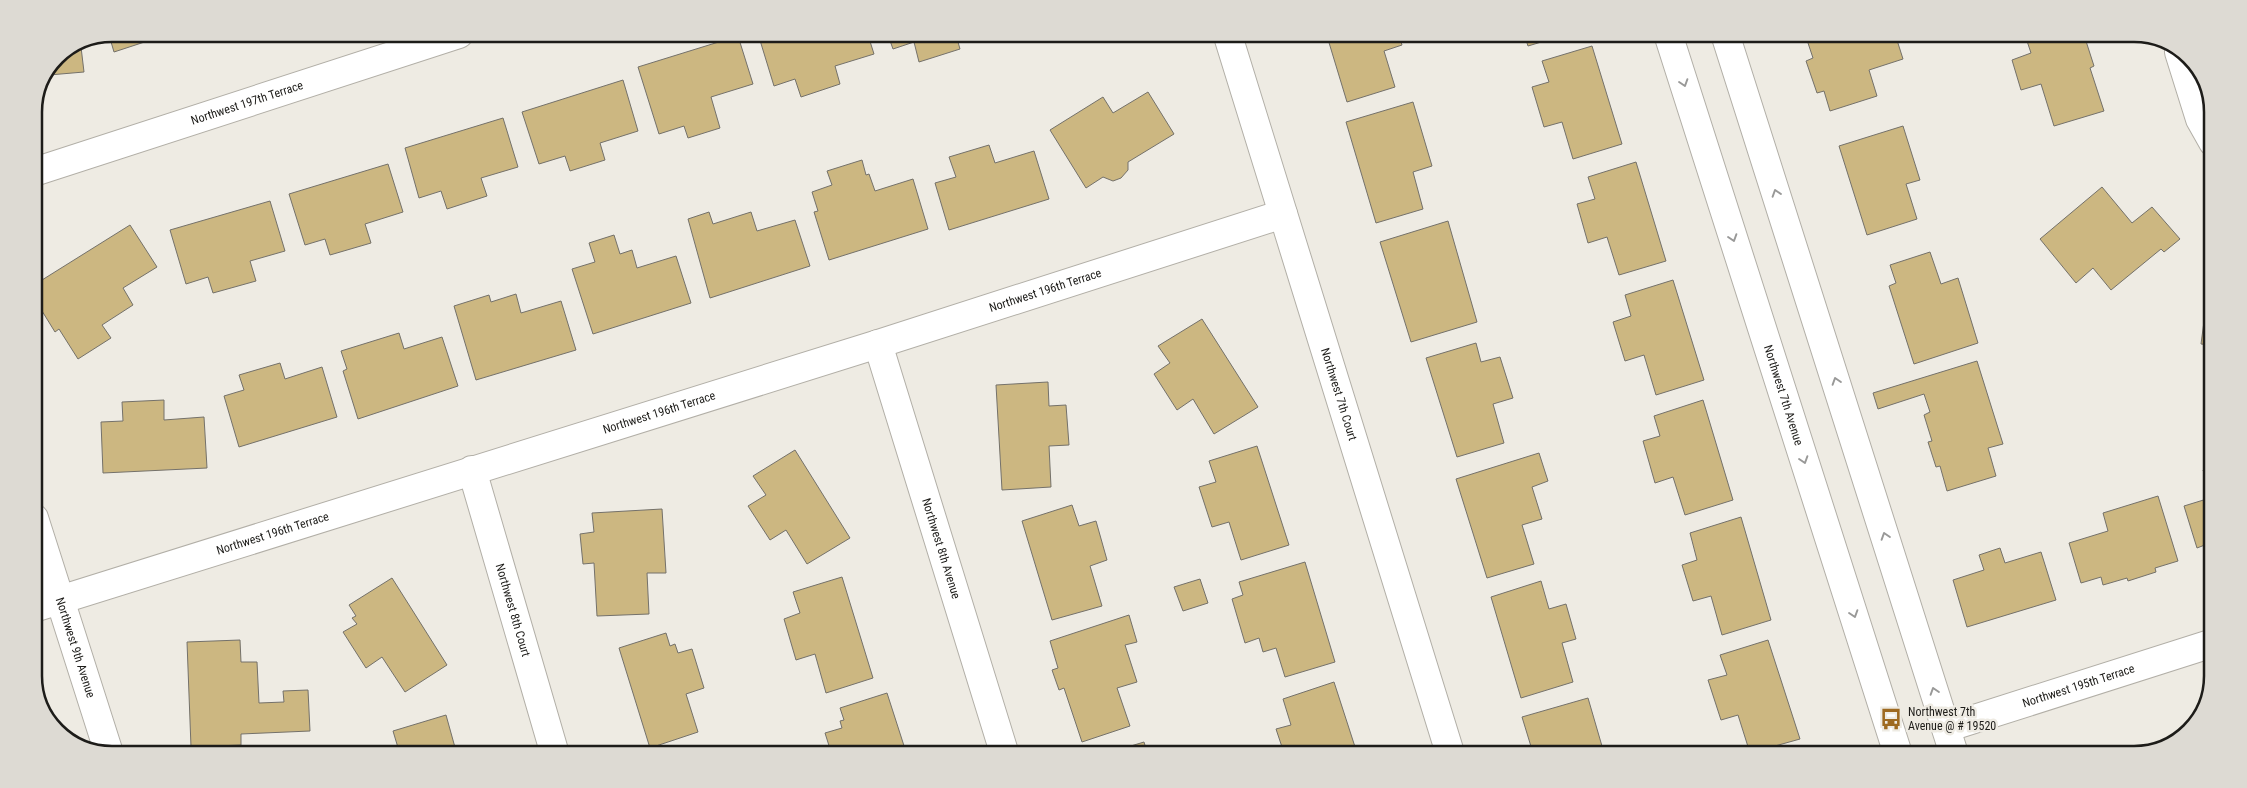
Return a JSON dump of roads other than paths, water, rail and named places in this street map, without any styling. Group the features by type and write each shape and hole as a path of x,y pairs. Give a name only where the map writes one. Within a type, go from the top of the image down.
{"street":[{"name":"Northwest 197th Terrace","path":"43,169 434,42"},
{"name":"Northwest 7th Court","path":"1230,42 1448,746"},
{"name":"Northwest 7th Avenue","path":"1671,42 1895,746"},
{"path":"1728,42 1952,746"},
{"path":"2182,61 2200,119 2204,126"},
{"name":"Northwest 196th Terrace","path":"43,605 878,344 1283,214"},
{"name":"Northwest 8th Avenue","path":"878,344 1002,746"},
{"name":"Northwest 8th Court","path":"472,470 553,746"},
{"name":"Northwest 9th Avenue","path":"43,546 106,745"},
{"name":"Northwest 195th Terrace","path":"1946,728 2204,646"}],"place":[{"name":"Northwest 7th Avenue @ # 19520","path":"1891,719"}]}
